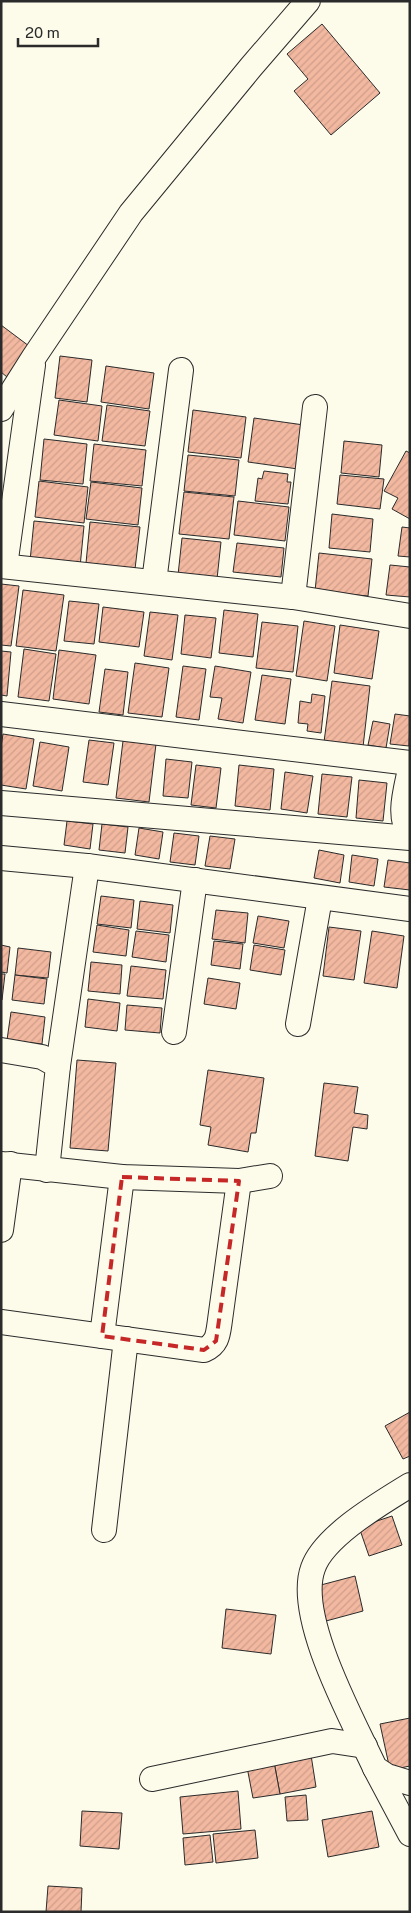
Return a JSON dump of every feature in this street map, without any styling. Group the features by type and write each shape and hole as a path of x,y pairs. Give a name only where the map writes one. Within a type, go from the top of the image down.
{"street":[{"path":"1,409 131,213 308,1"},
{"path":"34,357 3,566 293,597 410,616"},
{"path":"154,582 181,370"},
{"path":"293,597 314,407"},
{"path":"1,714 410,763"},
{"path":"410,769 403,814 405,828 410,837"},
{"path":"1,803 410,837"},
{"path":"1,858 87,866 320,898 410,908"},
{"path":"47,1170 58,1066 87,866"},
{"path":"174,1032 195,880"},
{"path":"298,1024 320,898"},
{"path":"1,1050 42,1057 58,1066"},
{"path":"1,1230 5,1164 122,1177 239,1181 270,1176"},
{"path":"102,1336 122,1177"},
{"path":"1,1322 204,1350 211,1346 216,1341 239,1181"},
{"path":"104,1530 126,1339"},
{"path":"410,1485 363,1514 323,1551 313,1568 308,1591 324,1658 375,1768 410,1834"},
{"path":"152,1779 332,1741 365,1746"},
{"path":"375,1768 387,1776 410,1782"}],"highlighted area":[{"path":"122,1177 239,1181 216,1341 204,1350 102,1336"}],"building":[{"path":"322,24 380,93 331,135 294,91 308,79 287,54"},
{"path":"1,325 29,346 7,377 1,372"},
{"path":"60,356 92,360 87,402 55,398"},
{"path":"106,366 154,373 149,409 101,402"},
{"path":"59,400 102,406 98,441 54,435"},
{"path":"107,405 150,411 145,446 102,441"},
{"path":"193,410 246,417 241,458 188,452"},
{"path":"254,418 304,425 298,469 248,462"},
{"path":"44,439 87,444 83,484 40,480"},
{"path":"344,441 382,445 379,477 341,473"},
{"path":"94,444 146,450 142,486 90,481"},
{"path":"406,451 410,453 410,519 392,509 398,498 384,491"},
{"path":"188,455 239,460 235,496 184,491"},
{"path":"264,471 288,474 287,482 291,482 288,504 255,501 258,478 262,479"},
{"path":"340,475 384,479 380,509 337,504"},
{"path":"39,481 88,487 84,523 35,517"},
{"path":"91,482 142,488 138,525 86,519"},
{"path":"184,492 234,497 229,539 179,534"},
{"path":"238,501 289,507 285,541 234,535"},
{"path":"332,514 373,519 370,552 329,548"},
{"path":"34,521 84,526 80,567 30,561"},
{"path":"90,522 140,527 135,569 86,563"},
{"path":"402,527 410,528 410,557 398,556"},
{"path":"182,538 221,542 217,579 178,575"},
{"path":"237,543 284,548 281,577 233,572"},
{"path":"319,553 372,559 368,596 315,591"},
{"path":"390,565 410,567 410,597 386,595"},
{"path":"1,584 19,586 11,646 1,645"},
{"path":"23,590 64,595 56,651 16,646"},
{"path":"69,601 99,604 94,644 64,641"},
{"path":"103,607 144,612 139,647 99,642"},
{"path":"224,610 258,614 253,657 219,653"},
{"path":"150,612 178,615 172,660 144,656"},
{"path":"185,615 216,618 211,658 181,654"},
{"path":"304,621 335,626 327,681 296,676"},
{"path":"262,622 298,626 293,672 256,668"},
{"path":"340,625 379,631 372,679 334,673"},
{"path":"24,649 56,654 49,701 18,697"},
{"path":"59,650 96,655 89,704 53,699"},
{"path":"1,651 11,652 7,696 1,695"},
{"path":"135,663 169,668 162,717 128,713"},
{"path":"183,666 206,669 199,720 176,717"},
{"path":"215,666 251,672 243,723 218,719 222,698 210,697"},
{"path":"105,669 128,672 123,715 99,712"},
{"path":"262,675 291,679 285,724 255,720"},
{"path":"332,681 370,686 363,747 324,742"},
{"path":"312,694 325,696 321,733 307,731 308,724 298,723 300,701 311,703"},
{"path":"395,714 410,716 409,746 390,744"},
{"path":"373,721 390,724 386,748 368,745"},
{"path":"3,734 34,739 26,789 1,785"},
{"path":"89,740 114,743 108,785 83,782"},
{"path":"123,741 156,744 149,802 116,798"},
{"path":"40,742 69,747 62,791 33,786"},
{"path":"166,759 192,762 188,798 163,796"},
{"path":"196,765 221,768 216,808 191,805"},
{"path":"239,765 274,769 270,810 235,806"},
{"path":"285,772 313,776 307,813 281,809"},
{"path":"322,774 352,777 347,817 318,814"},
{"path":"359,780 387,783 383,821 356,818"},
{"path":"67,821 93,824 90,849 64,845"},
{"path":"102,824 128,827 125,853 99,850"},
{"path":"139,828 163,832 159,859 135,855"},
{"path":"174,833 199,836 195,865 170,862"},
{"path":"210,836 235,839 230,869 205,866"},
{"path":"319,850 344,855 340,883 314,878"},
{"path":"352,855 378,859 374,886 349,882"},
{"path":"388,860 410,863 410,890 384,887"},
{"path":"101,896 134,900 131,928 97,924"},
{"path":"140,901 173,905 170,933 137,929"},
{"path":"216,910 248,913 245,943 212,939"},
{"path":"258,916 289,921 284,948 253,943"},
{"path":"97,925 129,930 126,956 93,952"},
{"path":"329,927 361,931 354,980 323,976"},
{"path":"136,931 169,935 166,962 132,957"},
{"path":"372,931 404,936 397,988 364,983"},
{"path":"214,941 243,944 240,969 211,965"},
{"path":"1,945 10,947 7,973 1,972"},
{"path":"254,945 285,950 281,975 250,970"},
{"path":"18,948 51,952 48,978 15,975"},
{"path":"91,962 122,965 120,994 88,991"},
{"path":"131,966 166,970 163,999 127,996"},
{"path":"1,974 5,974 2,1000 1,1000"},
{"path":"15,975 47,979 44,1004 12,1000"},
{"path":"208,978 240,983 236,1009 204,1004"},
{"path":"88,999 120,1003 117,1031 85,1027"},
{"path":"127,1005 162,1008 160,1033 125,1030"},
{"path":"11,1012 45,1017 42,1044 7,1040"},
{"path":"77,1060 116,1063 108,1151 70,1148"},
{"path":"208,1070 264,1078 256,1133 251,1133 248,1152 208,1145 211,1127 200,1125"},
{"path":"324,1083 358,1087 354,1113 368,1115 367,1129 353,1127 348,1161 315,1156"},
{"path":"410,1412 410,1456 403,1459 385,1426"},
{"path":"392,1516 402,1545 369,1556 359,1527"},
{"path":"355,1576 363,1611 326,1621 317,1586"},
{"path":"226,1609 276,1615 271,1654 222,1648"},
{"path":"410,1718 410,1766 390,1770 380,1724"},
{"path":"311,1755 316,1787 280,1794 274,1762"},
{"path":"274,1762 280,1794 253,1798 247,1767"},
{"path":"238,1791 241,1829 183,1834 180,1797"},
{"path":"306,1795 308,1820 287,1821 285,1797"},
{"path":"82,1811 122,1813 119,1849 80,1846"},
{"path":"372,1811 379,1847 328,1857 322,1820"},
{"path":"255,1830 258,1858 216,1863 213,1834"},
{"path":"210,1835 213,1862 185,1865 183,1838"},
{"path":"48,1886 82,1888 81,1912 46,1912"}]}
